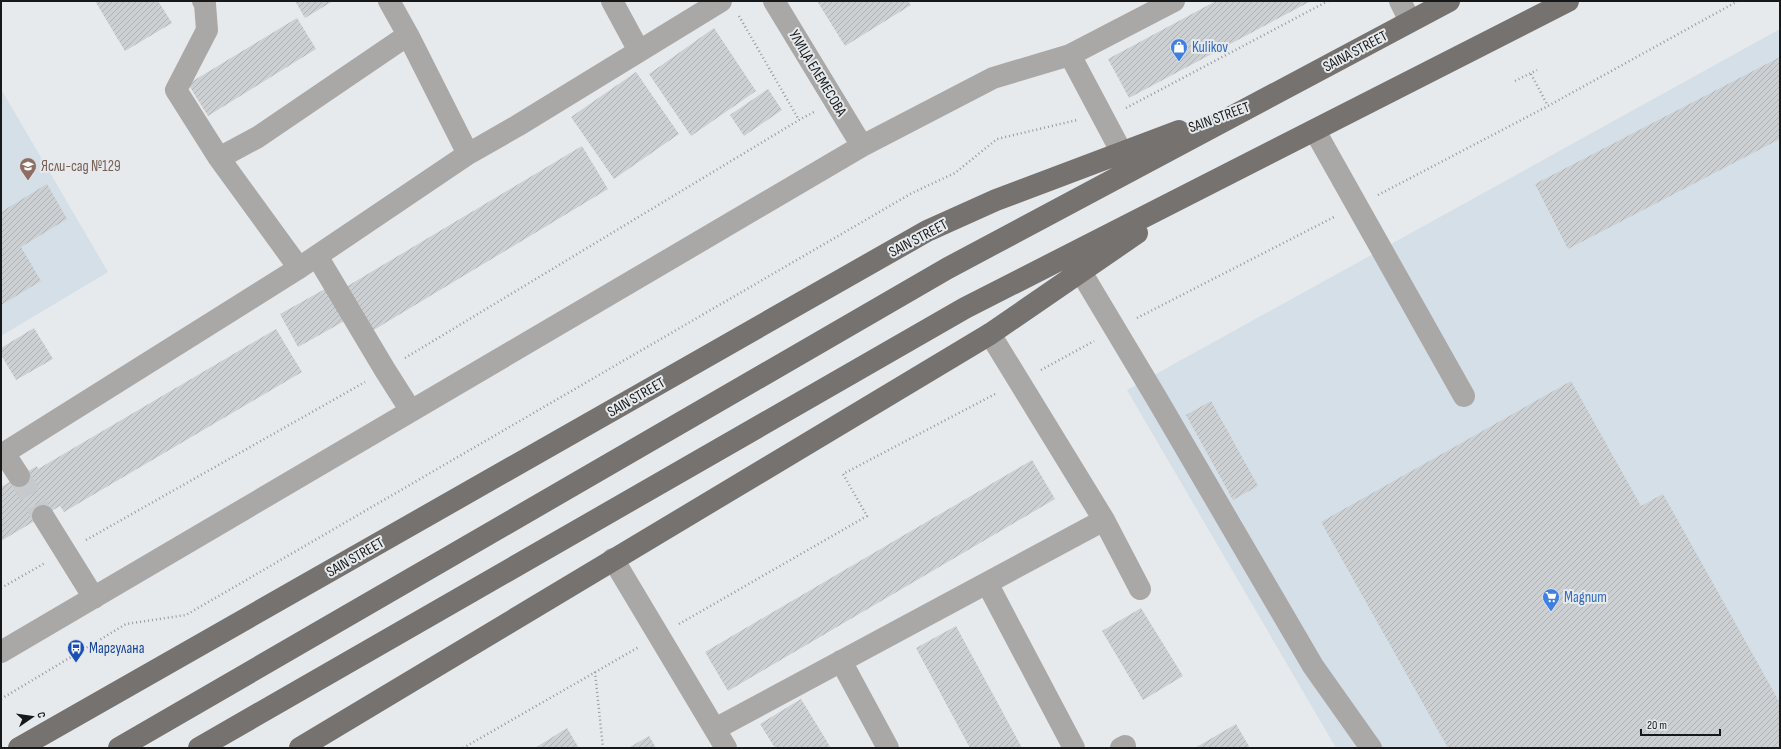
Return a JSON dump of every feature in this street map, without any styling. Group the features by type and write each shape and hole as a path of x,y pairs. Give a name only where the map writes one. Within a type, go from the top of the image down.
{"main road":[{"name":"SAINA STREET","path":"1261,101 1449,1"},
{"path":"199,748 965,308 1568,1"},
{"name":"SAIN STREET","path":"20,748 927,231 996,200 1261,101"},
{"name":"SAIN STREET","path":"119,748 948,268 1261,101"},
{"path":"300,748 990,334 1205,186"}],"street":[{"path":"203,1 206,4 207,30 176,90 219,158 299,268"},
{"path":"389,1 408,35 468,154"},
{"path":"612,1 639,51"},
{"path":"19,476 2,454 299,268 468,154 517,126 721,1"},
{"name":"УЛИЦА ЕЛЕМЕСОВА","path":"774,1 862,146"},
{"path":"1,652 862,146 993,78 1070,55 1174,1"},
{"path":"1400,1 1410,21"},
{"path":"219,158 258,137 408,35"},
{"path":"1070,55 1122,153"},
{"path":"1315,131 1464,396"},
{"path":"316,256 411,411"},
{"path":"1081,272 1313,666 1370,748"},
{"path":"990,334 1104,520 1140,589"},
{"path":"44,516 94,598"},
{"path":"715,729 1104,520"},
{"path":"613,559 726,748"},
{"path":"987,583 1074,748"},
{"path":"841,661 888,748"}],"path":[{"path":"1,699 10,692 126,624 186,615 912,193 955,173 997,139 1128,107 1328,1"},
{"path":"463,748 867,516 843,474 1115,330 1548,106 1738,1"},
{"path":"738,14 799,120"},
{"path":"1515,81 1537,70"},
{"path":"1531,74 1548,106"},
{"path":"595,672 603,748"}],"shaded area":[{"path":"1780,29 1780,748 1336,748 1127,390"},
{"name":"Ясли-сад №129","path":"1,89 108,272 1,336"}],"building":[{"path":"95,1 158,1 172,23 125,51"},
{"path":"295,1 333,1 305,18"},
{"path":"817,1 908,1 911,5 845,46"},
{"path":"1216,1 1311,1 1129,98 1108,59"},
{"path":"297,18 316,49 208,116 188,84"},
{"path":"714,28 756,91 691,136 649,74"},
{"path":"1780,57 1780,139 1568,249 1535,184"},
{"path":"636,72 679,134 614,179 571,117"},
{"path":"768,89 782,110 744,136 730,115"},
{"path":"582,146 608,189 372,331 346,287"},
{"path":"47,184 67,219 21,247 41,281 1,305 1,212"},
{"path":"332,285 350,318 298,347 280,314"},
{"path":"34,328 53,359 16,380 1,355 1,348"},
{"path":"276,329 302,372 64,512 60,506 1,541 1,487 37,466 38,469"},
{"name":"Magnum","path":"1571,381 1641,506 1663,494 1780,703 1780,748 1448,748 1321,522"},
{"path":"1211,401 1258,486 1233,500 1186,415"},
{"path":"1032,460 1055,499 728,691 705,652"},
{"path":"1141,608 1183,676 1143,700 1102,631"},
{"path":"956,626 1022,748 970,748 916,648"},
{"path":"801,699 831,748 775,748 760,724"},
{"path":"1236,724 1250,748 1195,748"},
{"path":"567,728 579,748 535,748"},
{"path":"649,736 656,748 628,748"}],"tunnel":[{"path":"19,476 43,516"}],"place":[{"name":"Kulikov","path":"1179,62"},
{"name":"Ясли-сад №129","path":"28,181"},
{"name":"Magnum","path":"1551,612"},
{"name":"Маргулана","path":"76,663"}]}
